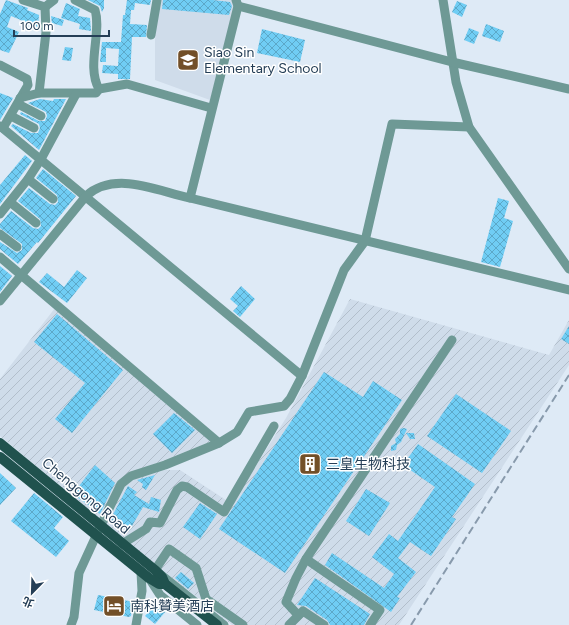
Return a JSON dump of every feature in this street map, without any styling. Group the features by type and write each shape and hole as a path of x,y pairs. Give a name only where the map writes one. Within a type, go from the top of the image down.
{"main road":[{"name":"Chenggong Road","path":"0,443 101,524 122,544 148,573"},
{"name":"Chenggong Road","path":"0,457 96,534 148,573 162,577 166,584 217,625"}],"street":[{"path":"23,0 45,8"},
{"path":"45,8 54,0"},
{"path":"77,0 95,10 98,19 95,38 94,63 95,82 99,89"},
{"path":"151,35 157,0"},
{"path":"443,0 456,82 469,127 569,269"},
{"path":"190,198 237,3 452,62 569,89"},
{"path":"39,93 46,32 45,8"},
{"path":"0,64 27,79 28,85 11,116 1,127 302,376"},
{"path":"19,101 39,93 76,94 96,92 99,89 127,84 211,108"},
{"path":"0,214 28,179 41,159 76,94"},
{"path":"19,101 41,116"},
{"path":"11,116 34,128"},
{"path":"71,625 80,573 96,534 121,484 132,476 165,465 219,442 237,432 249,412 284,406 290,399 302,376 344,270 365,241 392,124 469,127"},
{"path":"28,179 53,199"},
{"path":"0,301 86,196 92,191 106,184 122,183 190,198 569,290"},
{"path":"10,202 36,223"},
{"path":"0,234 17,247"},
{"path":"0,257 219,442"},
{"path":"298,615 286,602 306,559 452,340"},
{"path":"122,544 146,529 150,522 160,523 177,490 182,486 187,487 224,512 274,426"},
{"path":"136,625 142,591 148,573 169,549 196,568 206,599 243,625"},
{"path":"306,559 380,610 370,625"},
{"name":"Chenggong Road","path":"148,573 160,595 197,625"},
{"name":"Chenggong Road","path":"148,573 224,625"},
{"path":"290,625 298,615 303,612 324,625"}],"shaded area":[{"name":"Siao Sin Elementary School","path":"159,0 235,0 236,6 210,100 155,80 155,40"},
{"path":"350,299 549,355 569,320 569,365 399,625 232,625 103,523 123,485 132,477 161,470 180,470 232,504 286,418"},
{"path":"55,308 215,440 129,474 101,520 0,436 0,379"}],"building":[{"path":"6,0 28,8 27,10 39,15 38,27 11,16 7,27 19,32 9,53 0,50 0,14"},
{"path":"88,0 104,0 104,8 102,12 100,6"},
{"path":"127,0 151,0 150,5 135,3 134,10 131,10 130,24 147,25 146,37 132,37 130,79 118,79 118,74 102,73 103,65 118,66 119,49 106,48 106,62 100,62 102,42 121,42 123,15 125,15"},
{"path":"163,0 213,0 230,2 232,6 229,15 162,9"},
{"path":"457,1 467,5 462,17 452,12"},
{"path":"66,3 80,9 78,16 90,18 91,31 79,29 80,24 61,18"},
{"path":"51,16 64,20 62,26 52,23"},
{"path":"486,24 504,31 500,42 482,36"},
{"path":"469,28 479,32 474,44 464,40"},
{"path":"262,29 305,40 300,62 257,53"},
{"path":"65,47 73,48 71,61 62,60"},
{"path":"0,93 13,98 0,120"},
{"path":"40,99 53,101 54,99 66,99 39,150 11,126 13,124 31,133 38,133 40,128 39,124 20,114 21,112 39,121 45,121 47,116 46,112 28,103"},
{"path":"25,155 32,161 0,204 0,185"},
{"path":"43,169 76,196 38,243 37,242 18,264 0,249 0,242 17,253 22,250 22,244 0,228 0,224 11,211 33,228 38,229 41,226 40,219 18,201 29,188 50,204 55,205 58,202 57,195 36,178"},
{"path":"498,198 509,201 504,218 513,221 500,267 481,262"},
{"path":"0,266 12,276 0,292"},
{"path":"77,270 87,278 67,303 39,282 47,273 64,287"},
{"path":"241,286 255,299 240,317 233,311 238,306 230,299"},
{"path":"57,314 123,370 72,433 55,419 85,383 34,342"},
{"path":"569,326 569,344 561,339"},
{"name":"三皇生物科技","path":"324,372 363,397 373,381 402,400 285,573 219,529"},
{"path":"456,394 511,431 482,473 427,436"},
{"path":"174,413 195,430 172,453 153,434"},
{"path":"400,429 407,429 401,442 397,445 396,450 391,451 391,446 396,443 395,439 400,434"},
{"path":"406,433 414,433 415,439 410,439"},
{"path":"418,444 475,484 452,517 456,519 431,556 410,542 398,558 416,572 397,597 400,598 391,612 325,565 332,553 384,588 394,574 372,557 389,534 398,541 435,487 403,465"},
{"path":"95,465 115,483 100,514 73,494"},
{"path":"0,473 16,488 0,505"},
{"path":"155,475 146,490 142,487 143,484 137,480"},
{"path":"128,486 137,492 134,495 149,504 151,497 161,500 159,512 143,507 129,531 116,523 115,525 109,522"},
{"path":"366,489 390,503 369,536 346,521"},
{"path":"34,493 63,517 54,528 69,541 56,557 11,521"},
{"path":"200,503 217,514 200,539 183,527"},
{"path":"181,572 194,583 188,589 175,578"},
{"path":"315,578 370,614 364,625 330,625 327,620 306,606 297,605"},
{"name":"南科贊美酒店","path":"98,595 134,602 131,616 129,617 94,610"},
{"path":"156,603 166,611 155,624 145,616"}],"railway":[{"path":"411,625 569,375"}],"place":[{"name":"Siao Sin Elementary School","path":"188,60"},
{"name":"三皇生物科技","path":"310,464"},
{"name":"南科贊美酒店","path":"114,606"}]}
